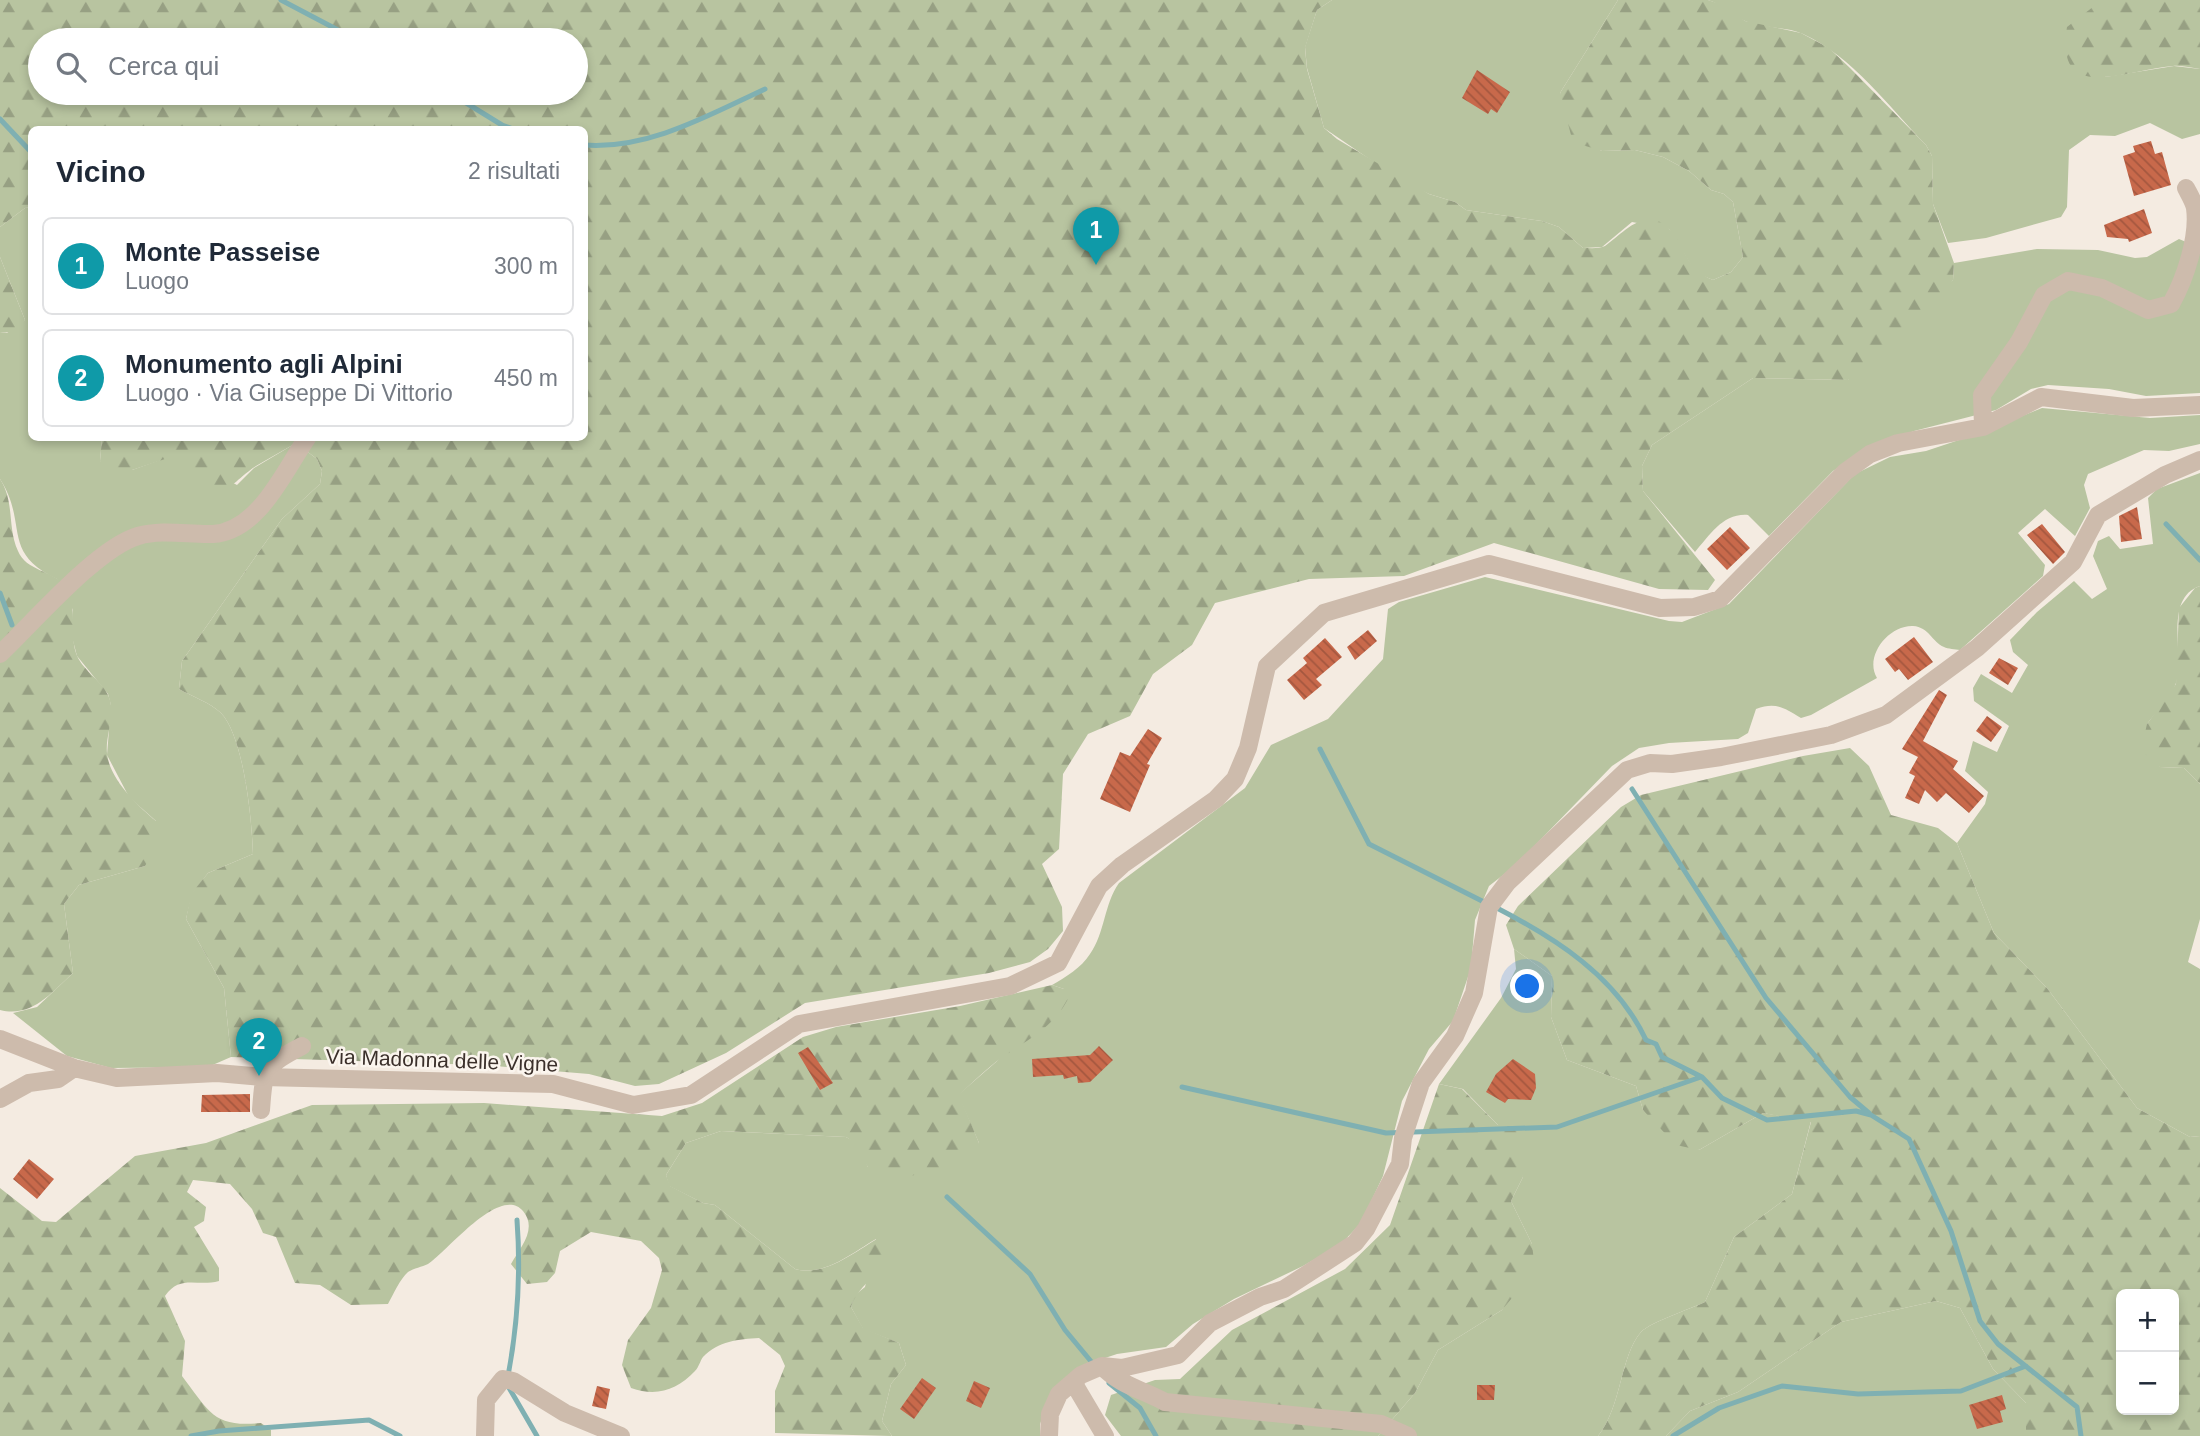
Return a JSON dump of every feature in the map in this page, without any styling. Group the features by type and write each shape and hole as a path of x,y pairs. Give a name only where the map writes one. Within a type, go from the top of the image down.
{"street":[{"path":"1983,427 1982,395 2019,342 2044,295 2068,281 2102,288 2148,310 2171,304 2185,279 2192,242 2194,208 2186,188"},
{"name":"Via Madonna delle Vigne","path":"0,1039 74,1068 117,1078 217,1073 263,1077 553,1084 633,1105 691,1095 799,1024 1010,986 1058,963 1099,886 1122,865 1216,799 1235,779 1248,748 1267,666 1324,613 1489,564 1660,608 1694,607 1720,598 1845,472 1870,454 1898,443 1983,427 2040,397 2133,408 2200,405"},
{"path":"0,654 105,554 138,536 179,532 214,534 235,529 257,512 305,441"},
{"path":"1049,1436 1050,1414 1059,1394 1073,1382 1102,1366 1122,1368 1178,1355 1205,1332 1210,1323 1259,1297 1284,1289 1355,1243 1401,1164 1403,1139 1422,1083 1455,1036 1474,993 1480,972 1484,923 1489,907 1507,883 1627,770 1650,763 1672,764 1721,757 1831,735 1885,715 1977,648 2073,562 2098,515 2131,492 2200,460"},
{"path":"261,1110 263,1077 268,1068 302,1046"},
{"path":"0,1098 29,1083 58,1079 74,1068"},
{"path":"1102,1366 1115,1381 1142,1389 1165,1402 1381,1424 1408,1436"},
{"path":"485,1436 486,1401 503,1379 513,1381 565,1413 621,1436"},
{"path":"1073,1382 1105,1436"}],"green space":[{"path":"0,0 1332,0 1317,10 1305,48 1307,69 1324,128 1337,139 1429,194 1455,202 1466,210 1542,221 1559,227 1583,248 1605,246 1644,220 1662,223 1671,231 1697,271 1713,280 1731,272 1743,257 1733,202 1724,194 1711,190 1689,171 1663,157 1635,150 1602,151 1579,144 1571,135 1560,93 1618,0 1708,0 1726,6 1745,21 1801,33 1829,48 1926,145 1932,156 1933,204 1954,263 1953,280 1939,300 1872,371 1848,380 1753,378 1652,445 1642,466 1643,491 1715,580 1708,590 1659,589 1494,543 1404,576 1309,579 1215,603 1192,645 1153,674 1130,716 1088,734 1063,774 1059,849 1042,864 1062,907 1063,931 1048,949 1030,962 989,973 805,1003 726,1053 659,1084 635,1086 589,1074 482,1065 231,1057 224,988 186,919 191,894 208,873 253,854 251,821 236,741 229,725 217,709 179,689 182,661 282,519 320,484 322,471 317,459 296,443 256,466 223,490 191,485 187,462 177,455 132,470 108,470 100,461 102,441 588,441 588,126 28,126 28,208 0,227"},
{"path":"1332,0 1618,0 1560,93 1601,151 1635,150 1663,157 1689,171 1711,190 1724,194 1733,202 1743,257 1731,272 1713,280 1696,273 1669,229 1632,222 1602,247 1583,248 1559,227 1542,221 1466,210 1455,202 1403,182 1324,128 1307,68 1305,47 1317,10"},
{"path":"1708,0 2102,0 2105,77 2174,66 2200,69 2200,134 2182,139 2150,123 2115,136 2090,135 2069,150 2067,207 2061,217 1986,238 1948,243 1933,204 1932,156 1926,145 1869,84 1838,55 1803,34 1752,24"},
{"path":"2102,0 2200,0 2200,69 2176,66 2116,76 2083,75 2072,67 2066,51 2067,27"},
{"path":"28,208 28,441 102,441 100,461 132,470 177,454 237,485 254,468 296,443 317,459 322,471 320,484 282,519 182,661 179,689 217,709 229,725 236,741 245,780 253,854 208,873 192,894 186,919 224,988 231,1057 208,1067 111,1068 67,1056 13,1013 37,1007 73,973 64,904 79,885 145,866 156,821 129,797 107,755 111,705 108,694 77,656 71,633 73,610 57,579 39,569 22,547 13,510 0,479 0,332 7,333 25,320 0,257 0,227"},
{"path":"2200,213 2200,393 2146,396 2109,389 2048,385 2031,389 1996,410 1914,431 1860,453 1833,471 1769,536 1748,515 1739,515 1718,526 1695,552 1643,491 1642,466 1652,445 1753,378 1848,380 1953,280 1954,263 2037,249 2098,250 2135,258 2147,257 2179,239 2198,247"},
{"path":"0,257 25,320 8,332 0,332"},
{"path":"2042,408 2150,418 2200,415 2200,444 2169,451 2144,450 2088,474 2084,485 2090,508 2075,536 2045,509 2018,533 2045,565 2043,576 1960,650 1944,647 1918,627 1904,627 1887,636 1876,652 1874,670 1877,678 1811,715 1801,718 1779,707 1763,707 1756,709 1748,733 1738,739 1669,743 1639,748 1612,766 1516,865 1489,886 1475,920 1471,968 1453,1021 1429,1049 1402,1101 1383,1176 1361,1223 1341,1244 1303,1266 1234,1299 1193,1324 1166,1347 1117,1354 1084,1365 1049,1400 1040,1424 1040,1436 892,1436 882,1421 891,1384 906,1365 899,1343 863,1329 851,1307 855,1295 865,1287 876,1239 827,1267 806,1271 795,1269 715,1205 703,1203 669,1186 666,1175 686,1143 721,1131 846,1137 857,1143 868,1167 979,1143 958,1095 996,1062 1064,989 1052,985 1078,968 1090,954 1119,883 1245,788 1271,745 1328,719 1383,659 1388,609 1399,602 1485,577 1682,622 1729,604 1855,474 1890,457 1926,451"},
{"path":"2200,473 2200,586 2182,602 2176,683 2147,724 2160,767 2184,768 2200,784 2200,919 2188,962 2200,969 2200,1136 2190,1137 2137,1108 2047,988 1994,933 1957,843 1985,804 1988,792 1965,771 1973,741 1997,752 2009,726 1974,701 1973,688 1981,674 2012,693 2028,665 2013,652 2010,640 2037,612 2074,581 2092,599 2107,589 2093,556 2098,541 2109,536 2120,549 2153,544 2148,498 2157,489"},
{"path":"0,479 8,497 15,542 22,558 33,567 59,580 69,592 76,653 105,690 110,702 107,746 109,763 125,791 156,821 158,846 145,866 79,885 64,904 73,973 40,1002 11,1012 0,1010"},
{"path":"2200,586 2200,784 2184,768 2160,767 2141,750 2147,724 2176,684 2179,608 2195,588"},
{"path":"1850,748 1869,766 1891,815 1938,828 1957,843 1994,933 2047,988 2137,1108 2190,1137 2200,1136 2200,1436 2026,1436 2026,1403 1993,1369 1960,1308 1936,1301 1841,1322 1738,1392 1690,1411 1666,1436 1598,1436 1612,1410 1629,1354 1641,1332 1705,1302 1734,1237 1792,1194 1811,1122 1763,1113 1699,1150 1676,1145 1643,1110 1636,1086 1567,1060 1551,1017 1552,976 1514,949 1506,925 1518,906 1621,807 1641,795 1803,756"},
{"path":"1514,949 1552,976 1551,1017 1567,1060 1636,1086 1643,1110 1699,1150 1763,1113 1811,1121 1792,1194 1734,1237 1705,1302 1641,1332 1629,1354 1612,1410 1598,1436 1378,1436 1415,1393 1438,1350 1502,1310 1532,1244 1511,1201 1523,1177 1498,1125 1463,1089 1439,1084 1501,998 1516,969"},
{"path":"1052,985 1064,989 1068,999 1054,1019 1036,1035 997,1061 959,1095 979,1143 961,1159 947,1166 915,1175 886,1176 871,1170 855,1145 846,1137 721,1131 686,1143 666,1175 670,1186 703,1203 715,1205 795,1269 806,1271 827,1267 877,1239 889,1245 884,1263 860,1291 851,1307 863,1328 899,1343 906,1365 891,1384 882,1421 892,1436 775,1433 775,1391 785,1366 780,1355 759,1338 736,1340 715,1347 703,1357 688,1378 674,1387 658,1392 631,1388 622,1365 628,1340 651,1308 662,1270 659,1258 641,1241 591,1232 560,1251 555,1273 547,1282 527,1284 511,1264 526,1238 529,1225 527,1218 523,1211 513,1205 501,1206 474,1223 428,1264 408,1272 388,1304 351,1305 320,1285 295,1283 276,1237 263,1233 252,1209 230,1184 193,1180 187,1192 206,1207 204,1221 194,1227 219,1268 219,1281 183,1283 171,1289 165,1296 185,1341 182,1376 206,1408 222,1420 245,1424 261,1423 271,1430 271,1436 0,1436 0,1188 42,1221 56,1222 135,1156 206,1143 312,1105 484,1103 662,1116 702,1103 803,1037 836,1027 960,1006"},
{"path":"1439,1084 1462,1089 1498,1125 1521,1128 1523,1177 1511,1201 1532,1244 1535,1270 1502,1310 1438,1350 1415,1393 1378,1436 1121,1436 1105,1415 1111,1395 1155,1380 1180,1379 1232,1330 1345,1269 1390,1225"},
{"path":"1936,1301 1960,1308 1993,1369 2026,1403 2026,1436 1666,1436 1690,1411 1738,1392 1841,1322"}],"building":[{"path":"1477,70 1510,92 1497,113 1491,109 1488,114 1462,98"},
{"path":"2151,141 2155,154 2162,152 2171,185 2134,196 2123,156 2135,152 2133,146"},
{"path":"2144,209 2152,233 2129,242 2128,239 2107,237 2104,225"},
{"path":"2137,507 2142,539 2121,542 2119,516"},
{"path":"2042,524 2065,552 2053,564 2027,535"},
{"path":"1730,527 1750,548 1727,570 1707,549"},
{"path":"1368,630 1377,641 1355,660 1347,647"},
{"path":"1914,637 1933,662 1908,680 1899,669 1895,672 1885,659"},
{"path":"1325,638 1342,657 1316,679 1322,685 1304,700 1287,680 1307,663 1303,658"},
{"path":"1999,658 2018,668 2008,685 1989,673"},
{"path":"1939,690 1947,695 1923,741 1958,761 1953,769 1984,796 1969,813 1946,793 1937,802 1925,790 1919,804 1905,798 1915,776 1909,773 1918,757 1902,749"},
{"path":"1987,716 2002,727 1991,742 1976,731"},
{"path":"1148,729 1162,738 1147,764 1150,765 1130,812 1100,799 1120,752 1130,756"},
{"path":"1099,1046 1113,1060 1090,1082 1078,1083 1077,1076 1064,1079 1063,1075 1033,1077 1032,1059 1090,1055"},
{"path":"808,1047 833,1083 820,1090 798,1053"},
{"path":"1513,1059 1535,1074 1536,1088 1531,1100 1508,1099 1505,1103 1486,1092 1496,1074"},
{"path":"250,1094 250,1112 201,1112 202,1095"},
{"path":"29,1159 54,1179 37,1199 13,1179"},
{"path":"922,1378 936,1388 914,1419 900,1409"},
{"path":"974,1381 990,1388 981,1408 966,1401"},
{"path":"1477,1385 1495,1385 1494,1400 1477,1400"},
{"path":"597,1386 610,1389 606,1409 592,1406"},
{"path":"2002,1395 2006,1409 2000,1411 2003,1422 1977,1429 1969,1405"}],"waterway":[{"path":"281,0 334,28"},
{"path":"588,145 631,142 678,129 765,89"},
{"path":"470,105 505,126"},
{"path":"0,119 28,149"},
{"path":"2166,524 2200,560"},
{"path":"0,593 12,625"},
{"path":"1320,749 1369,844 1486,903"},
{"path":"1632,789 1766,998 1850,1097 1869,1113"},
{"path":"1495,907 1540,932 1582,961 1618,997 1646,1040 1656,1044 1662,1057 1702,1077 1722,1098 1767,1120 1856,1111 1871,1115 1909,1139 1951,1231 1980,1321 1998,1344 2077,1407 2081,1436"},
{"path":"1182,1087 1386,1133 1557,1127 1701,1077"},
{"path":"947,1197 1030,1274 1065,1330 1094,1365"},
{"path":"508,1376 518,1298 517,1220"},
{"path":"1673,1436 1719,1408 1782,1386 1858,1394 1961,1391 2026,1366"},
{"path":"1109,1383 1140,1408 1156,1436"},
{"path":"508,1386 537,1436"},
{"path":"191,1436 219,1431 369,1420 400,1436"}],"place":[{"name":"Monte Passeise","path":"1096,265"},
{"name":"Monumento agli Alpini","path":"259,1076"}]}
